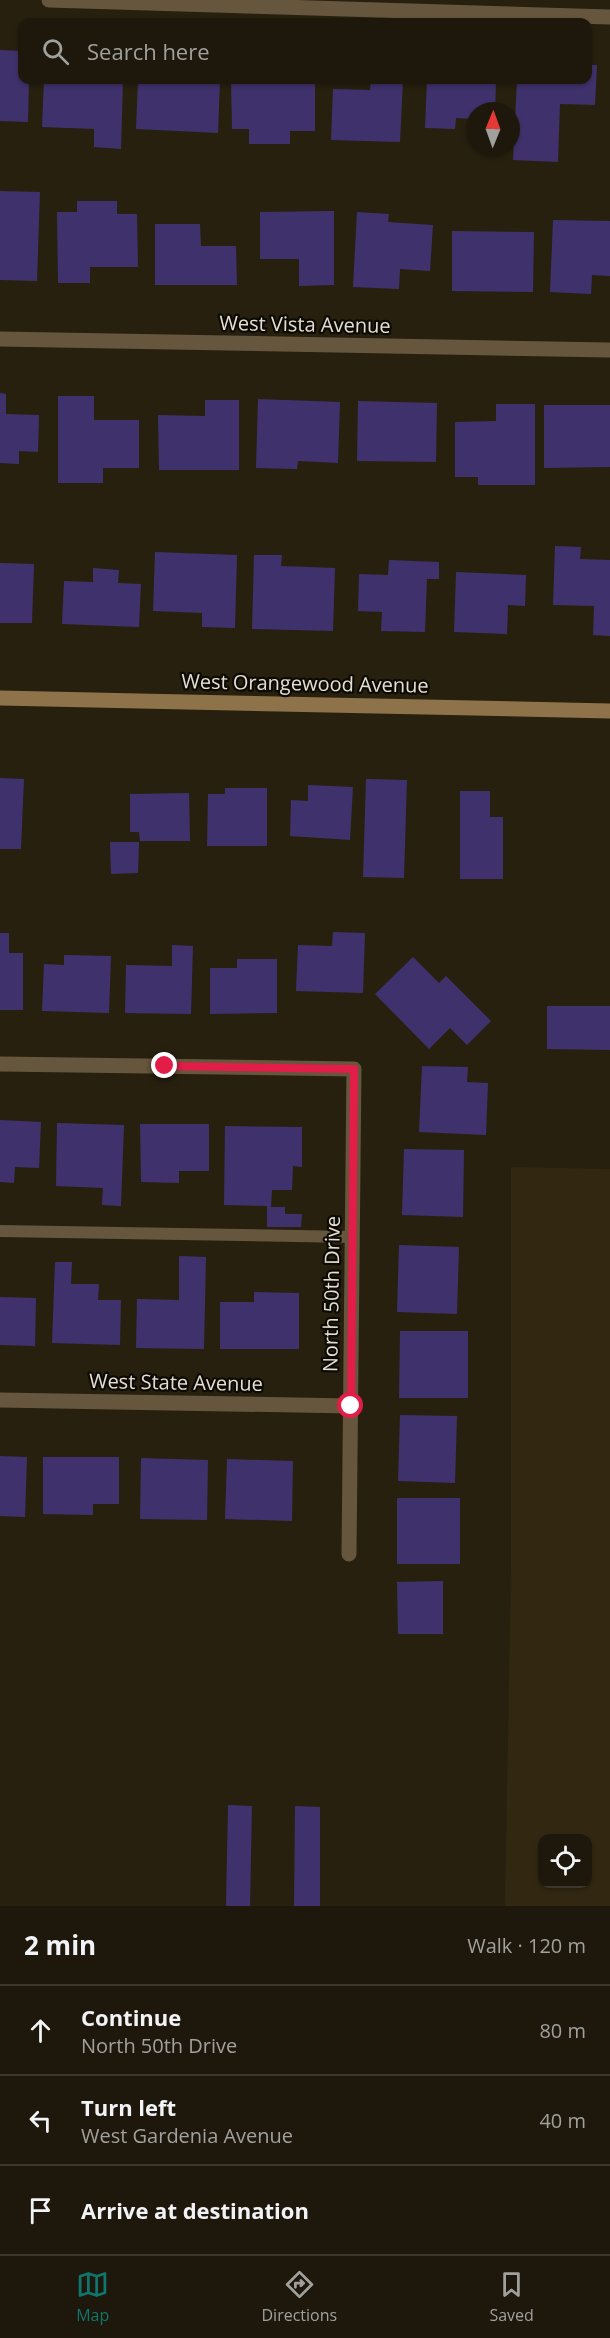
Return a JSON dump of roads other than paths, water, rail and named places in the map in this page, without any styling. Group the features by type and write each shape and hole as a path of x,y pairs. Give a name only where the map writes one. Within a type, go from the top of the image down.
{"street":[{"path":"49,0 610,17"},
{"name":"West Vista Avenue","path":"0,339 610,350"},
{"name":"West Orangewood Avenue","path":"0,698 610,711"},
{"name":"North 50th Drive","path":"0,1064 354,1069 349,1554"},
{"name":"West State Avenue","path":"0,1400 351,1406"}],"lane":[{"path":"0,1231 352,1237"}]}
